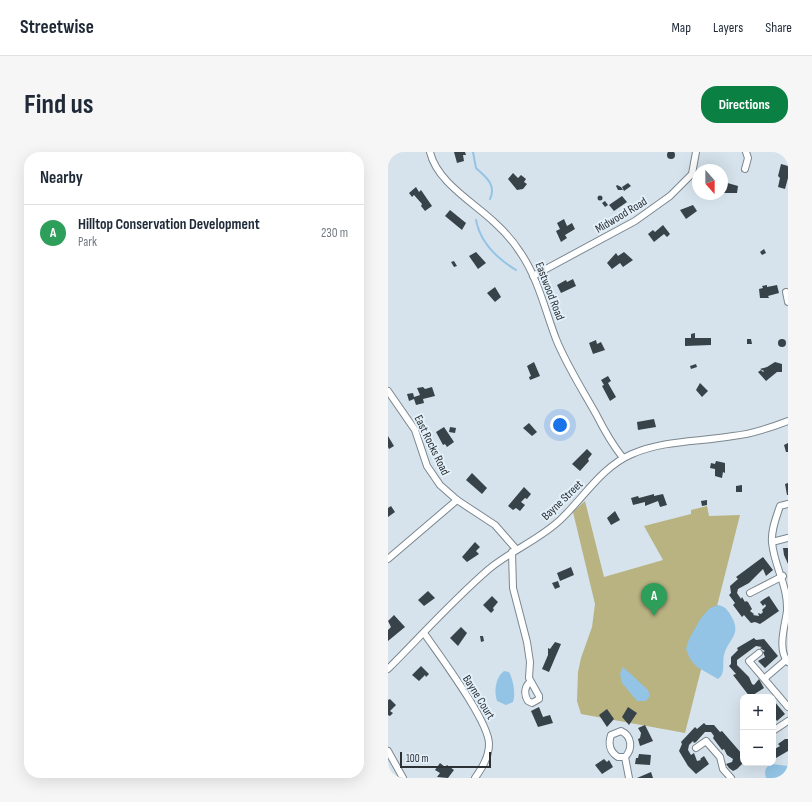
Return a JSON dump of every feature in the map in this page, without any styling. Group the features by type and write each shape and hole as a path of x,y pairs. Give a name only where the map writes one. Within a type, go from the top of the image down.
{"street":[{"name":"Eastwood Road","path":"430,152 435,168 455,189 494,222 513,242 525,260 533,276 569,368 606,434 623,458"},
{"name":"Midwood Road","path":"533,276 605,238 661,203 685,183 692,174 696,152"},
{"path":"745,169 748,158 746,152"},
{"path":"786,292 788,302"},
{"name":"East Rocks Road","path":"388,392 415,430 428,466 435,479 457,500 495,525 514,550"},
{"name":"Bayne Street","path":"388,669 480,577 514,550 536,538 557,522 607,471 623,458 648,448 686,441 734,436 765,429 788,421"},
{"path":"388,559 457,500"},
{"path":"765,678 787,661 784,633 788,594 783,576 774,554 772,542 775,520 780,506 788,504"},
{"path":"772,542 788,538"},
{"path":"514,550 513,588 527,642 530,662 528,670 530,682"},
{"path":"750,593 783,576"},
{"name":"Bayne Court","path":"424,633 476,711 487,732 488,751 484,764 475,778"},
{"path":"759,653 749,661 765,678 788,707"},
{"path":"774,730 788,721"},
{"path":"696,748 706,741 720,758 723,769 731,778"},
{"path":"388,751 403,778"},
{"path":"625,757 629,778"}],"shaded area":[{"path":"585,501 604,577 663,560 644,526 691,514 691,510 707,506 709,516 740,515 685,733 581,714 577,701 578,672 581,658 592,627 595,604 573,512"}],"water":[{"path":"718,605 724,607 730,614 734,621 735,631 734,636 726,649 723,658 722,674 718,679 697,667 690,659 686,649 689,639 701,618 710,608"},
{"path":"623,667 648,690 650,696 646,701 637,701 622,683 620,674"},
{"path":"504,671 509,672 513,682 514,691 513,702 506,705 497,701 496,694 497,681"},
{"path":"776,764 788,766 788,778 766,778 766,770 768,766 776,766"}],"building":[{"path":"669,151 673,151 675,155 673,159 669,159 667,157 667,153"},
{"path":"454,152 465,152 466,155 463,155 464,161 457,163"},
{"path":"781,164 788,166 788,178 785,189 778,187 780,178 778,176"},
{"path":"513,173 518,178 521,175 526,179 524,182 527,184 523,189 517,190 508,179"},
{"path":"628,183 631,186 624,191 622,187"},
{"path":"728,183 738,186 737,193 728,193"},
{"path":"617,185 621,187 623,190 618,190"},
{"path":"416,187 419,192 421,190 432,206 425,211 421,206 422,204 414,195 412,197 409,193"},
{"path":"598,196 602,196 602,200 598,200"},
{"path":"622,196 627,202 614,211 609,205"},
{"path":"605,201 608,205 605,207 602,203"},
{"path":"693,205 697,211 686,219 680,210"},
{"path":"450,210 466,223 462,230 445,216"},
{"path":"564,219 567,226 572,223 575,229 565,235 567,238 561,242 556,231 560,229 557,223"},
{"path":"663,225 670,234 667,237 664,234 654,242 648,234 653,230 655,232"},
{"path":"764,249 766,253 762,255 760,252"},
{"path":"476,252 486,263 478,269 469,256"},
{"path":"624,252 633,260 623,267 620,263 612,269 607,263 616,253 618,256"},
{"path":"454,261 457,266 454,267 451,262"},
{"path":"573,279 576,286 561,293 557,285 566,280 567,282"},
{"path":"767,285 767,287 777,285 779,293 768,296 769,298 760,298 759,289 763,288 762,286"},
{"path":"495,287 501,297 495,302 487,293"},
{"path":"695,333 695,338 711,338 711,345 685,346 685,338 691,338 691,334"},
{"path":"747,339 751,339 752,344 747,344"},
{"path":"780,339 784,339 786,343 784,347 780,347 778,345 778,341"},
{"path":"596,340 597,344 601,342 605,350 593,354 589,343"},
{"path":"534,362 540,376 530,380 529,377 531,376 527,366"},
{"path":"775,362 782,364 782,372 777,372 766,381 758,372 761,370 763,372 764,371 760,369"},
{"path":"696,364 697,367 691,369 690,366"},
{"path":"608,376 611,381 608,383 616,397 610,401 602,386 604,385 601,380"},
{"path":"700,383 708,391 702,397 696,390"},
{"path":"423,387 425,389 432,387 435,396 423,399 424,403 416,405 414,399 409,401 407,394 413,393 414,397 420,395 417,388"},
{"path":"654,419 656,427 638,430 637,422"},
{"path":"529,423 537,432 532,436 523,428"},
{"path":"444,427 454,442 447,447 445,444 443,445 436,432"},
{"path":"450,427 456,428 455,433 449,432"},
{"path":"388,436 394,446 389,449 388,447"},
{"path":"788,443 788,452 786,452 784,445"},
{"path":"587,449 592,454 588,459 589,461 580,471 572,464"},
{"path":"716,461 725,463 725,473 723,472 722,478 715,476 715,469 710,468 711,463 715,464"},
{"path":"472,473 487,488 482,494 466,480"},
{"path":"788,483 788,495 787,495 785,484"},
{"path":"742,485 742,492 736,492 736,486"},
{"path":"524,487 531,494 527,499 525,498 521,502 525,505 520,511 516,508 513,510 508,506"},
{"path":"654,494 654,496 663,494 667,505 660,507 658,501 645,506 645,502 633,505 631,498 638,496 639,498"},
{"path":"707,500 707,505 702,506 701,501"},
{"path":"391,506 395,512 388,517 388,508"},
{"path":"615,511 620,520 611,525 607,518"},
{"path":"475,542 480,547 476,551 479,554 467,562 462,557"},
{"path":"783,548 788,548 788,564 784,555"},
{"path":"763,557 773,570 766,576 763,569 749,583 738,589 737,593 741,599 742,597 745,602 748,602 752,609 750,611 754,614 753,615 759,616 758,613 761,614 763,612 762,610 766,606 765,604 763,606 760,602 769,596 779,611 760,624 755,622 751,623 744,615 742,617 733,605 735,603 729,595 731,593 730,586 738,579 736,577"},
{"path":"571,567 574,575 560,581 557,573"},
{"path":"558,581 560,587 555,589 552,583"},
{"path":"428,591 435,598 424,606 418,600"},
{"path":"492,596 498,602 491,613 483,605"},
{"path":"394,615 405,627 388,641 388,630 391,627 388,621"},
{"path":"461,627 467,633 458,646 450,638"},
{"path":"480,636 483,636 484,641 481,642"},
{"path":"754,638 756,640 764,639 778,656 765,668 758,661 765,657 763,652 765,651 760,648 762,647 756,646 737,660 737,665 749,677 752,684 754,685 759,679 764,688 755,694 748,694 733,675 736,674 729,666 731,664 731,657 738,650 737,648"},
{"path":"555,642 561,644 549,672 542,669 548,655 548,648 550,649"},
{"path":"421,666 429,674 426,677 425,675 419,681 412,675"},
{"path":"390,699 396,705 390,711 393,713 390,716 388,715 388,700"},
{"path":"776,703 785,714 777,721 776,720"},
{"path":"539,707 543,717 550,715 553,723 538,727 531,711"},
{"path":"628,707 637,713 629,725 622,717"},
{"path":"607,709 614,719 607,727 599,715"},
{"path":"704,723 706,725 714,725 720,732 722,731 740,752 740,766 733,771 729,768 726,764 732,762 733,759 727,755 724,749 722,750 713,738 714,736 711,732 705,732 696,742 694,743 693,741 689,745 688,750 691,755 694,753 697,761 701,760 700,759 704,756 709,764 696,774 688,766 679,751 682,744 681,742 695,727 697,729"},
{"path":"645,725 653,741 640,746 638,739 640,738 641,733 638,728"},
{"path":"785,739 788,739 788,751 776,758 776,748 780,746 778,744"},
{"path":"639,754 651,755 650,765 635,764 636,758 638,758"},
{"path":"604,759 607,762 609,760 613,767 602,774 595,765"},
{"path":"440,763 445,767 447,765 454,770 448,778 437,777 440,773 435,770"},
{"path":"651,772 653,778 637,778"}],"waterway":[{"path":"473,152 476,168 491,185 492,194 490,199"},
{"path":"476,220 481,236 486,243 496,255 516,270"}],"place":[{"name":"Hilltop Conservation Development","path":"654,616"}]}
